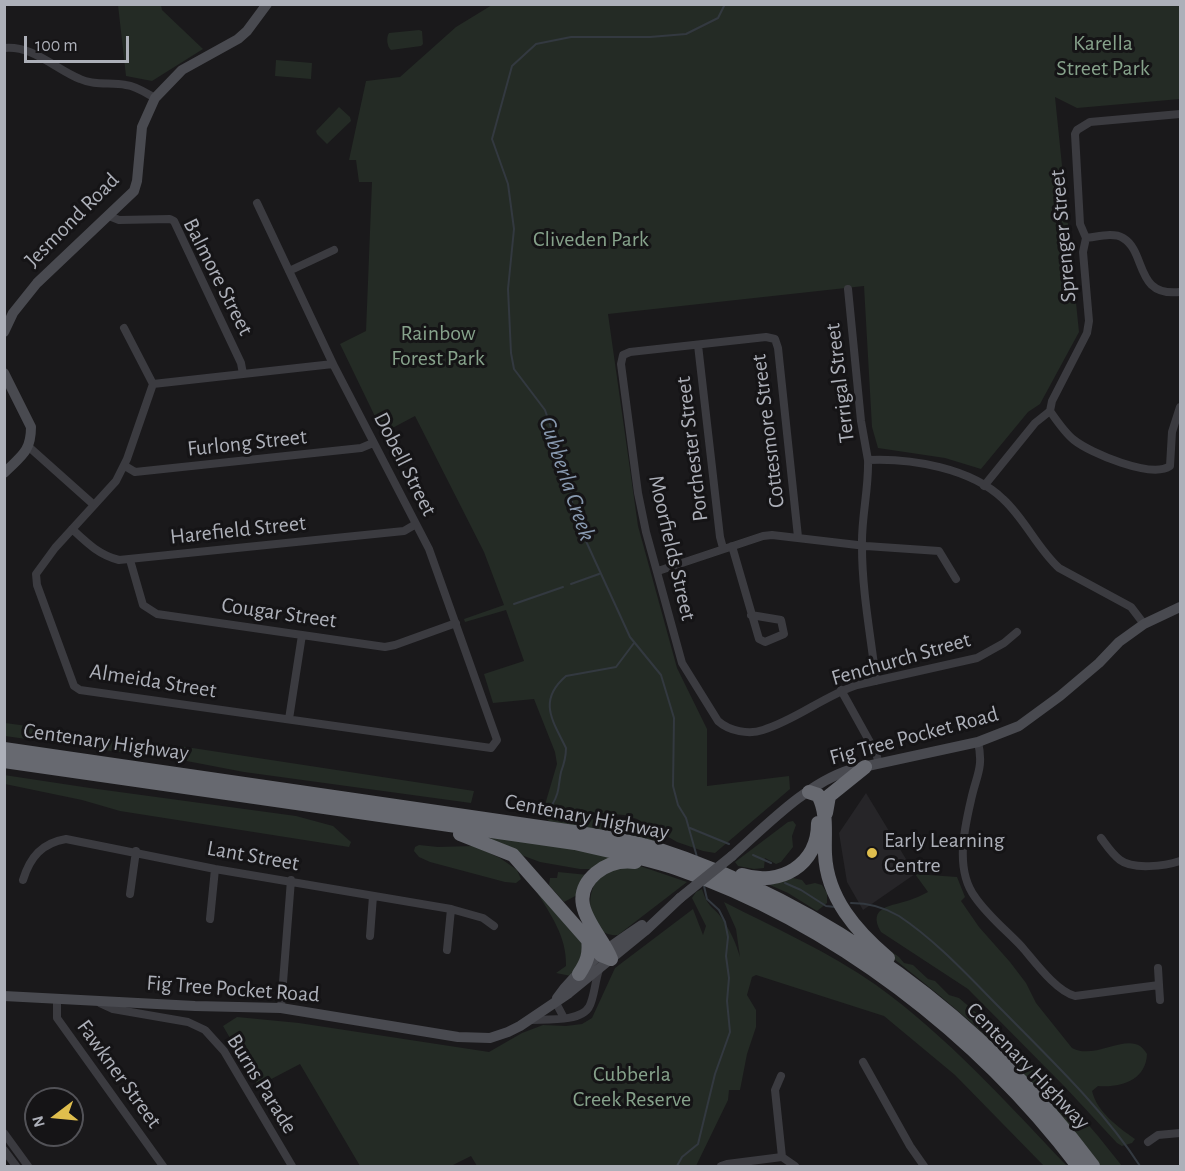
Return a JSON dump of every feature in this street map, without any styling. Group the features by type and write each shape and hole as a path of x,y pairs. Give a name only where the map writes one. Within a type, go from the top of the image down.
{"highway":[{"name":"Centenary Highway","path":"4,749 574,832 642,845 706,874 803,927 867,966 928,1011 1014,1090 1078,1167"},
{"name":"Centenary Highway","path":"4,761 574,843 689,867"},
{"path":"825,823 829,796 872,765"},
{"path":"728,875 759,879 777,878 795,870 807,860 815,844 818,829 817,817 809,792 814,792 819,796 825,823 827,871 830,885 858,930 898,966 908,981"},
{"path":"394,817 464,835 513,855 588,939 607,953"},
{"path":"607,953 587,920 583,894 588,881 610,864 622,861 636,863 645,859"},
{"name":"Centenary Highway","path":"706,874 728,875 767,894 826,927 908,981 957,1020 1035,1097 1093,1167"},
{"path":"579,974 589,956 588,939"}],"main road":[{"name":"Jesmond Road","path":"4,332 13,313 38,283 134,191 142,127 155,98 182,70 238,39 247,31 267,4"},
{"path":"4,373 31,428 29,447 4,473"},
{"name":"Fig Tree Pocket Road","path":"555,1001 565,987 579,974 663,912 809,792 834,776 872,765 978,742 1019,726 1060,696 1099,663 1119,642 1144,624 1180,607"},
{"name":"Fig Tree Pocket Road","path":"4,996 281,1008 476,1038 500,1035 530,1020 569,993 607,953 663,912"}],"street":[{"path":"4,48 16,47 30,52 73,76 91,83 125,84 155,98"},
{"name":"Sprenger Street","path":"984,486 1035,423 1050,411 1052,401 1087,333 1089,321 1083,252 1086,238 1080,224 1074,142 1077,130 1090,122 1180,114"},
{"name":"Dobell Street","path":"257,203 333,364 429,549 497,740 491,748"},
{"name":"Balmore Street","path":"109,216 119,220 170,219 174,221 241,363 243,374"},
{"path":"1086,238 1113,235 1124,238 1133,249 1144,276 1153,285 1170,293 1180,292"},
{"path":"289,271 334,250"},
{"name":"Terrigal Street","path":"848,289 861,421 868,460 884,459 952,469 984,486"},
{"path":"124,328 153,384 333,364"},
{"name":"Cottesmore Street","path":"621,364 623,355 630,352 766,337 775,339 778,348 798,537"},
{"name":"Porchester Street","path":"698,345 723,548"},
{"name":"Moorfields Street","path":"621,364 638,493 646,532 682,663 718,721 724,726"},
{"name":"Almeida Street","path":"153,384 125,466 116,481 72,529 36,574 37,585 74,686 82,690 491,748"},
{"path":"1050,411 1072,439 1089,451 1119,463 1157,470 1170,466 1172,432 1180,407"},
{"name":"Furlong Street","path":"125,466 135,472 361,448 373,443"},
{"path":"29,447 94,505"},
{"path":"868,460 861,545 876,681"},
{"path":"984,486 1003,499 1054,563 1131,607 1144,624"},
{"name":"Harefield Street","path":"72,529 91,548 119,561 404,531 416,524"},
{"path":"658,571 763,536 798,537 939,551 956,579"},
{"path":"732,546 751,615 759,639 765,642 784,634 781,620 751,615"},
{"name":"Cougar Street","path":"129,560 143,605 155,613 385,646 395,645 456,623"},
{"name":"Fenchurch Street","path":"724,726 731,730 760,731 842,690 976,658 1004,643 1017,632"},
{"path":"289,719 302,635"},
{"path":"842,690 876,753 872,765"},
{"path":"978,742 981,767 971,799 962,860 974,896 1048,977 1068,994 1075,996 1158,985"},
{"path":"1101,838 1122,862 1156,866 1180,861"},
{"name":"Lant Street","path":"23,880 28,864 47,844 66,839 136,851 215,869 291,880 451,909 483,918 494,926"},
{"path":"130,894 136,851"},
{"path":"210,919 215,869"},
{"path":"281,1008 291,880"},
{"path":"370,936 373,896"},
{"path":"447,950 451,909"},
{"path":"530,1020 580,1016 590,1006 594,984 607,953"},
{"path":"1158,968 1161,1000"},
{"name":"Fawkner Street","path":"57,998 57,1018 163,1167"},
{"name":"Burns Parade","path":"92,999 113,1009 188,1022 205,1030 224,1051 292,1167"},
{"path":"555,1001 564,1018"},
{"path":"863,1062 924,1167"},
{"path":"781,1076 776,1090 782,1157"},
{"path":"4,1133 28,1167"},
{"path":"1148,1142 1158,1136 1180,1133"},
{"path":"4,1150 16,1167"},
{"path":"721,1167 728,1164 782,1157 795,1167"}],"shaded area":[{"name":"Early Learning Centre","path":"866,793 915,874 863,910 847,882 839,833"}],"green space":[{"path":"118,5 161,5 162,10 203,49 152,81 126,76"},
{"path":"492,5 1180,5 1180,99 1077,108 1055,97 1079,332 1040,404 1028,412 981,469 945,458 878,448 872,427 864,286 608,314 638,526 677,668 707,729 707,786 789,776 790,789 715,853 677,842 637,819 624,815 544,808 557,764 555,752 534,699 493,703 484,674 524,661 506,610 465,622 464,619 504,605 484,552 415,416 383,433 340,344 366,331 372,182 359,182 356,160 349,160 366,81 400,77 456,27"},
{"path":"422,31 423,44 421,46 390,49 387,39 389,33"},
{"path":"276,60 312,63 311,79 275,76"},
{"path":"339,107 350,117 351,121 327,144 316,131"},
{"path":"5,723 186,747 474,791 471,803 244,772 150,754 133,754 5,736"},
{"path":"4,775 296,816 333,826 351,842 349,847 120,811 82,800 5,784"},
{"path":"544,817 630,822 660,838 662,842 549,821"},
{"path":"793,821 796,825 792,836 793,847 781,862 776,864 765,858 764,868 738,866 735,862 788,822"},
{"path":"489,836 576,848 618,857 594,869 580,869 540,862 488,840"},
{"path":"419,845 474,846 500,858 517,870 521,879 516,883 505,882 430,862 419,857 414,851"},
{"path":"637,865 687,882 618,935 608,934 594,921 591,911 590,900 597,879 608,870"},
{"path":"558,872 588,875 579,894 564,902 549,885 550,878 557,878"},
{"path":"915,874 957,877 965,897 961,901 979,927 1026,983 1036,1003 1072,1048 1089,1051 1133,1043 1144,1050 1147,1054 1146,1063 1137,1076 1123,1084 1098,1086 1092,1091 1103,1112 1135,1139 1132,1143 1122,1146 1117,1143 968,989 881,932 877,923 879,912 928,892"},
{"path":"793,878 802,880 806,885 815,883 822,885 827,893 827,903 817,911 770,885"},
{"path":"535,889 581,937 586,950 571,976 556,973 566,966 564,945 552,916"},
{"name":"Cubberla Creek Reserve","path":"702,889 709,904 727,925 740,957 736,929 724,902 840,962 902,1005 976,1071 1067,1166 1044,1166 955,1075 884,1016 756,975 752,977 747,995 756,1010 756,1027 747,1054 740,1090 729,1090 728,1100 696,1166 477,1166 471,1156 451,1166 360,1166 300,1064 258,1086 223,1026 237,1017 299,1023 489,1052 522,1033 543,1025 582,1024 592,1018 615,968 693,909 703,935 706,926 692,898"},
{"path":"885,947 904,963 913,965 928,979 935,981 949,995 959,998 986,1021 1064,1097 1122,1166 1099,1166 1009,1059 982,1032 883,950"}],"waterway":[{"name":"Cubberla Creek","path":"697,857 686,818 678,805 673,786 674,718 661,675 630,637 574,515 569,481 545,410 514,369 508,289 514,229 508,184 492,139 512,66 536,44 571,37 650,37 686,34 718,18 725,4"},
{"path":"571,584 599,574"},
{"path":"514,604 563,587"},
{"path":"552,805 558,793 566,748 550,711 552,694 566,676 616,667 634,643"},
{"path":"690,828 729,844"},
{"path":"753,855 771,863"},
{"path":"785,883 826,906 835,907"},
{"name":"Cubberla Creek","path":"677,1166 682,1157 698,1144 715,1074 730,1032 727,1001 729,978 726,956 728,937 725,922 719,910 707,899 704,886"},
{"path":"851,903 876,906 899,916 941,949 1076,1086 1110,1125 1140,1166"}],"place":[{"name":"Early Learning Centre","path":"872,853"}],"park label":[{"name":"Karella Street Park","path":"1103,56"},
{"name":"Cliveden Park","path":"591,239"},
{"name":"Rainbow Forest Park","path":"438,346"}]}
